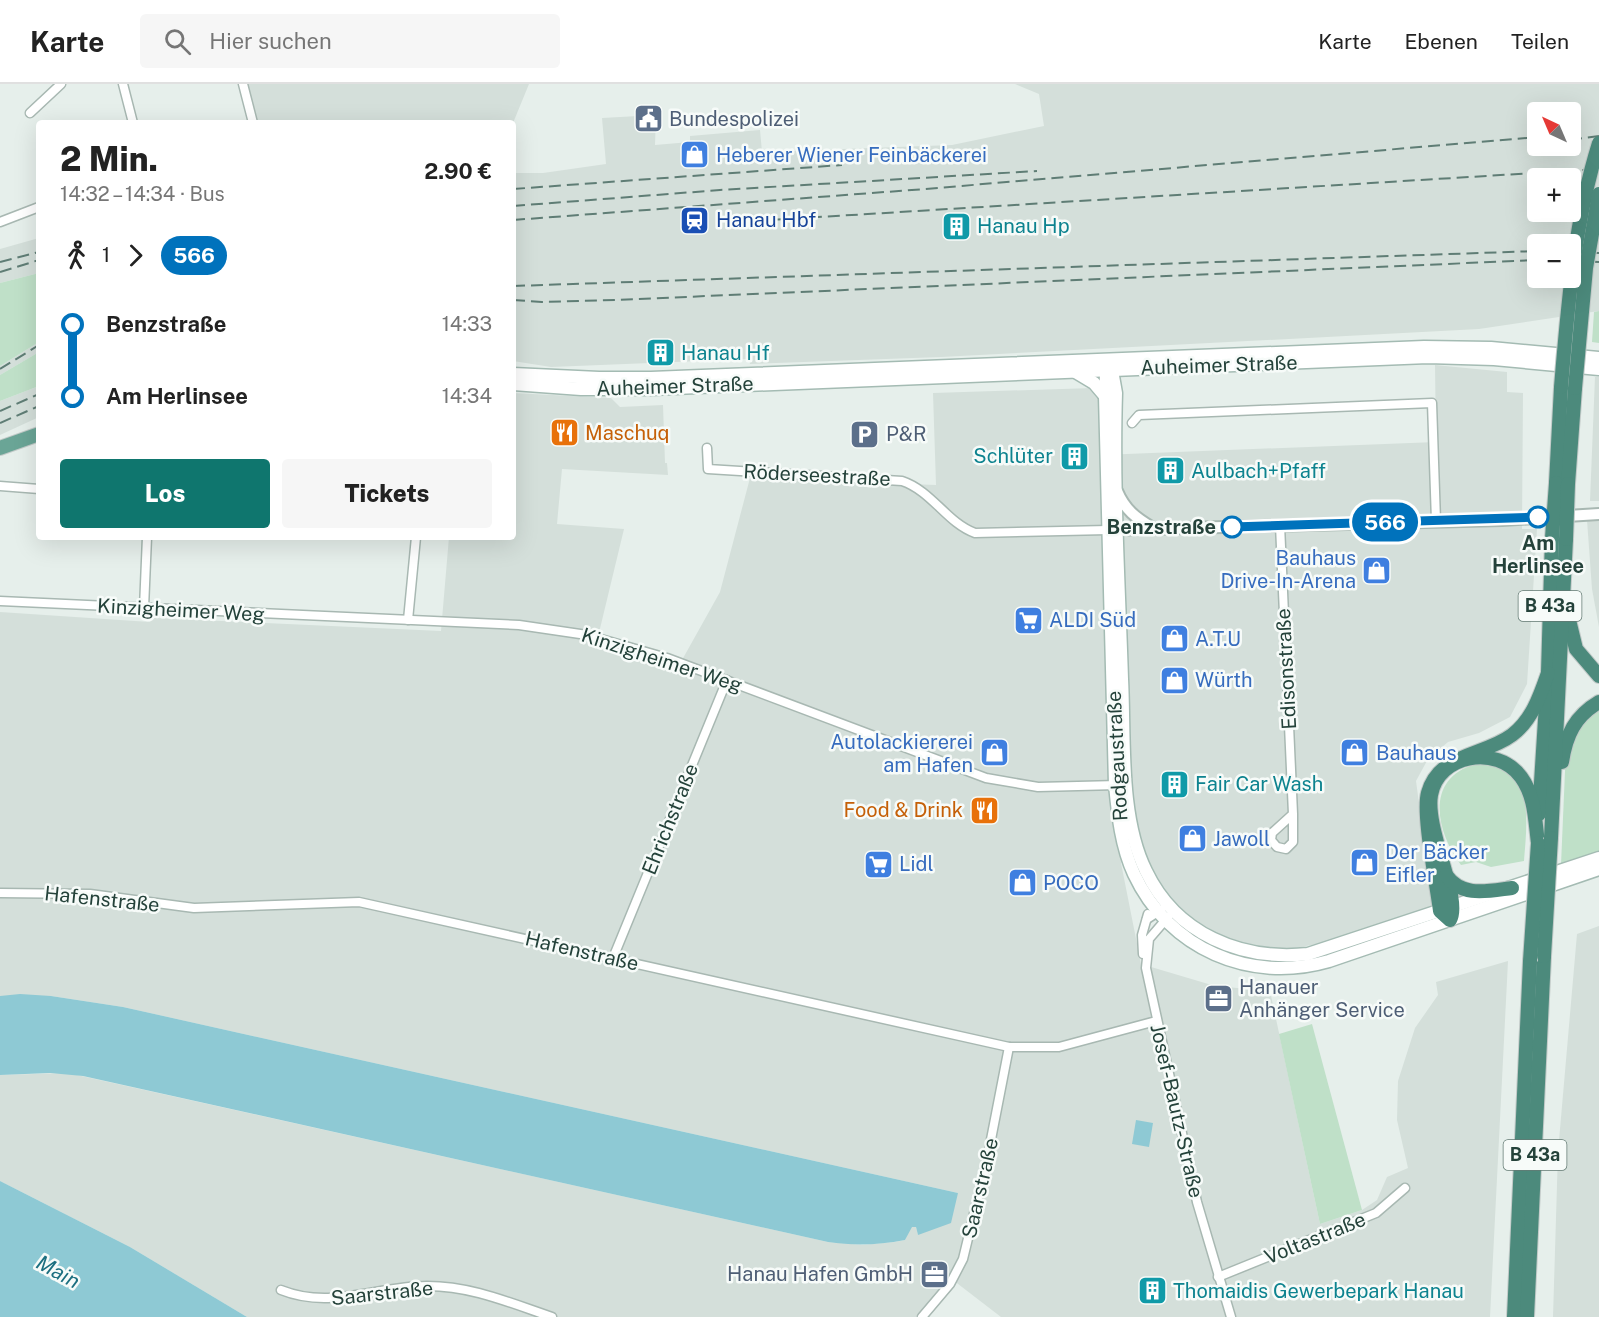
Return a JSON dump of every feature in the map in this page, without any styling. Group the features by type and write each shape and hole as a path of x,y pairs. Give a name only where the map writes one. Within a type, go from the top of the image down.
{"highway":[{"name":"B 43a","path":"1527,1317 1544,956 1548,673 1559,539 1573,265 1588,180 1599,143"},
{"name":"B 43a","path":"1568,387 1599,194"},
{"name":"B 43a","path":"1514,1317 1530,961 1544,840 1563,593 1559,539"},
{"path":"1563,593 1576,649 1599,676"},
{"path":"1448,913 1427,812 1430,788 1438,773 1449,763 1498,744 1519,729 1532,714 1548,673"},
{"path":"1544,840 1568,736 1580,717 1599,702"},
{"path":"1448,913 1444,871 1435,844 1430,798 1443,772 1468,759 1488,756 1498,759 1519,774 1526,785 1544,840"},
{"path":"1444,871 1458,886 1471,892 1512,888"}],"main road":[{"name":"Auheimer Straße","path":"516,384 612,389 1095,360 1452,347 1599,358"},
{"name":"Auheimer Straße","path":"516,374 651,378 1073,371 1428,357 1494,359 1599,369"},
{"path":"1095,360 1108,369 1119,359"},
{"name":"Rodgaustraße","path":"1108,369 1118,491 1113,529"},
{"path":"1073,371 1110,394 1126,376 1141,369"},
{"name":"Rodgaustraße","path":"1110,394 1121,785 1125,849 1147,899 1160,915 1186,939 1219,957 1246,965 1279,970 1313,966 1512,888 1599,858"},
{"path":"0,448 36,435"},
{"name":"Rodgaustraße","path":"1121,785 1140,856 1160,915"},
{"name":"Rodgaustraße","path":"1448,913 1599,869"}],"street":[{"path":"30,113 60,84"},
{"path":"123,84 132,120"},
{"path":"243,84 253,120"},
{"path":"0,222 36,208"},
{"path":"1132,423 1139,416 1432,403 1436,521"},
{"name":"Röderseestraße","path":"706,448 708,469 903,481 929,496 962,527 975,533 1113,529"},
{"path":"0,486 36,489"},
{"path":"1118,491 1123,503 1133,515 1154,528"},
{"path":"1113,529 1436,521 1599,514"},
{"name":"Edisonstraße","path":"1280,525 1293,814"},
{"path":"144,608 147,540"},
{"path":"408,620 416,540"},
{"name":"Kinzigheimer Weg","path":"0,601 519,625 565,631 634,647 986,778 1038,787 1121,785"},
{"name":"Ehrichstraße","path":"613,958 727,680"},
{"name":"Hafenstraße","path":"0,893 82,894 187,908 359,902 1010,1047 1059,1047 1156,1022"},
{"path":"1146,965 1142,935 1160,915"},
{"name":"Josef-Bautz-Straße","path":"1160,915 1149,939 1146,965 1156,1022 1197,1202 1231,1317"},
{"name":"Saarstraße","path":"922,1317 950,1284 963,1259 987,1160 1010,1047"},
{"name":"Voltastraße","path":"1218,1277 1376,1213 1405,1188"},
{"name":"Saarstraße","path":"281,1290 312,1299 413,1287 472,1290 552,1317"}],"shaded area":[{"path":"243,84 529,84 514,120 252,120"},
{"path":"1015,84 1599,84 1599,311 1479,329 941,357 750,364 749,359 551,367 516,361 516,173 543,173 606,164 602,118 656,115 655,145 690,142 690,136 760,130 762,152 952,145 1044,126 1039,94"},
{"path":"36,239 36,274 0,283 0,249"},
{"path":"36,344 36,354 0,375 0,366"},
{"path":"1435,365 1507,372 1507,392 1523,393 1522,529 1537,529 1527,684 1510,717 1479,733 1448,742 1428,759 1416,781 1433,906 1344,939 1284,950 1229,940 1186,915 1156,880 1140,845 1121,863 1141,964 1215,986 1270,991 1320,1224 1362,1210 1377,1200 1387,1177 1408,1168 1397,1120 1398,1081 1415,1028 1438,995 1436,982 1508,961 1490,1317 1001,1317 949,1277 916,1317 247,1317 130,1247 0,1181 0,1075 68,1073 828,1242 862,1245 905,1240 911,1227 916,1227 918,1235 958,1193 123,1007 51,996 0,996 0,612 150,622 154,618 441,631 449,540 516,540 516,393 611,398 620,407 663,405 665,463 667,463 668,475 562,469 557,524 624,529 597,641 677,669 720,592 750,478 936,485 933,393 1093,388 1098,399 1101,455 1436,442"},
{"path":"1595,377 1599,377 1599,501 1590,501"},
{"path":"36,387 36,418 0,435 0,401"},
{"path":"1599,519 1599,627 1592,589 1587,520"},
{"path":"1599,926 1599,1317 1553,1317 1558,1152 1577,934"}],"green space":[{"path":"36,274 36,344 0,366 0,283"},
{"path":"1599,311 1599,343 1592,342 1594,312"},
{"path":"36,354 36,387 0,401 0,375"},
{"path":"1599,705 1599,852 1561,865 1566,748 1570,736"},
{"path":"1476,764 1495,766 1509,773 1518,783 1524,797 1526,812 1524,861 1491,867 1476,862 1461,865 1452,852 1441,822 1442,793 1448,781 1459,771"},
{"path":"1312,1024 1362,1210 1320,1224 1279,1034"}],"water":[{"path":"20,994 51,996 123,1007 958,1193 951,1223 918,1235 916,1227 912,1227 905,1240 886,1243 828,1242 83,1076 50,1073 0,1075 0,996"},
{"path":"1136,1120 1153,1123 1149,1147 1132,1144"},
{"name":"Main","path":"0,1181 130,1247 247,1317 0,1317"}],"railway":[{"path":"1581,138 1599,136"},
{"path":"516,220 925,189 1527,138"},
{"path":"516,189 842,165"},
{"path":"738,222 1599,169"},
{"path":"516,206 720,190 1037,171"},
{"path":"516,286 1527,251"},
{"path":"1581,252 1599,253"},
{"path":"0,262 36,253"},
{"path":"516,300 542,302 615,300 1527,260"},
{"path":"0,272 36,261"},
{"path":"1581,261 1599,262"},
{"path":"0,369 36,347"},
{"path":"0,411 36,395"},
{"path":"0,423 36,407"}],"bus line":[{"name":"566","path":"1232,527 1502,520 1538,517"}],"place":[{"name":"Bundespolizei","path":"648,119"},
{"name":"Heberer Wiener Feinbäckerei","path":"695,155"},
{"name":"Hanau Hbf","path":"695,220"},
{"name":"Hanau Hp","path":"956,226"},
{"name":"Hanau Hf","path":"660,353"},
{"name":"Maschuq","path":"564,433"},
{"name":"P&R","path":"865,434"},
{"name":"Schlüter","path":"1074,456"},
{"name":"Aulbach+Pfaff","path":"1170,471"},
{"name":"Am Herlinsee","path":"1538,517"},
{"name":"Benzstraße","path":"1232,527"},
{"name":"Bauhaus Drive-In-Arena","path":"1377,570"},
{"name":"ALDI Süd","path":"1028,620"},
{"name":"A.T.U","path":"1174,639"},
{"name":"Würth","path":"1174,680"},
{"name":"Autolackiererei am Hafen","path":"994,753"},
{"name":"Bauhaus","path":"1355,753"},
{"name":"Fair Car Wash","path":"1174,784"},
{"name":"Food & Drink","path":"984,810"},
{"name":"Jawoll","path":"1192,839"},
{"name":"Der Bäcker Eifler","path":"1364,863"},
{"name":"Lidl","path":"878,864"},
{"name":"POCO","path":"1022,883"},
{"name":"Hanauer Anhänger Service","path":"1218,998"},
{"name":"Hanau Hafen GmbH","path":"934,1274"},
{"name":"Thomaidis Gewerbepark Hanau","path":"1152,1291"}]}
